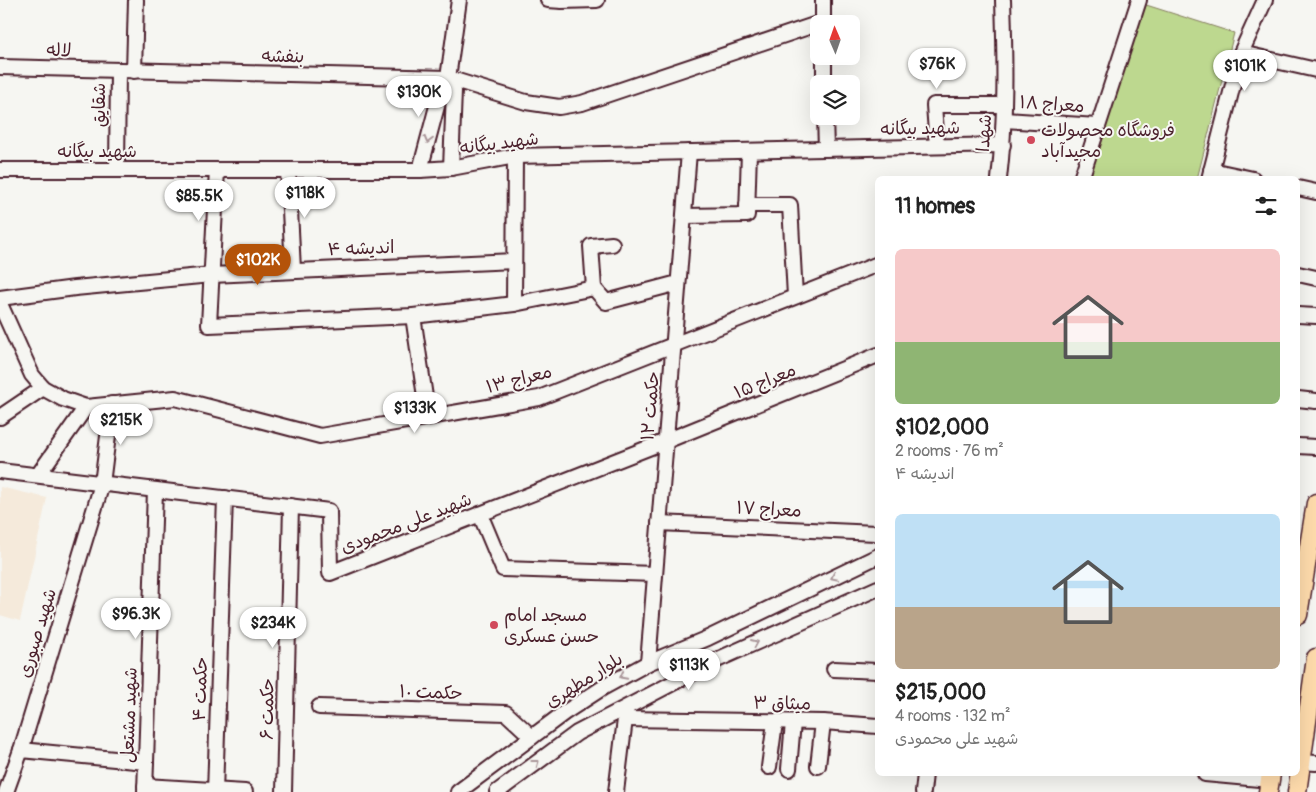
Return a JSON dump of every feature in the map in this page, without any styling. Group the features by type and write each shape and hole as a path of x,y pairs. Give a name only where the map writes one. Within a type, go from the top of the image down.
{"main road":[{"path":"1300,602 1308,537 1316,502"},
{"path":"1297,792 1309,762 1316,658"}],"street":[{"path":"134,71 136,0"},
{"path":"420,170 441,91 448,78 459,0"},
{"path":"548,0 597,0"},
{"path":"823,0 823,15"},
{"name":"شهدا","path":"999,176 1004,120 1003,0"},
{"path":"1082,176 1139,0"},
{"path":"1227,176 1210,174 1240,52 1265,0"},
{"name":"بنفشه","path":"118,70 448,78 526,102 559,107 582,103 810,27"},
{"path":"1240,52 1316,70"},
{"name":"لاله","path":"0,67 118,70"},
{"name":"شقایق","path":"118,70 118,170"},
{"path":"448,78 454,91 452,168"},
{"path":"937,146 934,105 1004,105"},
{"name":"معراج ۱۸","path":"1004,120 1097,126"},
{"path":"825,125 826,149"},
{"name":"شهید بیگانه","path":"0,170 420,170 452,168 515,156 1003,145"},
{"path":"684,216 747,215 749,151"},
{"name":"حکمت ۱۲","path":"648,663 689,152"},
{"path":"514,304 515,156"},
{"path":"217,170 209,325 414,316 514,304 594,288"},
{"path":"288,170 293,270"},
{"path":"1300,188 1316,192"},
{"path":"747,205 790,204 795,296"},
{"path":"612,244 591,246 594,288 606,302 678,283"},
{"name":"اندیشه ۴","path":"0,298 75,288 211,275 514,261"},
{"name":"معراج ۱۳","path":"0,304 32,375 43,388 63,399 86,407 175,398 320,436 539,398 875,265"},
{"path":"1300,274 1316,278"},
{"path":"1300,315 1316,316"},
{"path":"414,316 428,417"},
{"name":"معراج ۱۵","path":"666,441 875,356"},
{"path":"0,417 43,388"},
{"path":"1300,399 1316,400"},
{"name":"شهید صبوری","path":"7,791 102,484 112,404"},
{"path":"38,475 86,407"},
{"name":"شهید علی محمودی","path":"0,471 329,510 330,572 666,441"},
{"path":"1300,446 1316,447"},
{"name":"شهید مشتعل","path":"145,789 155,490"},
{"name":"حکمت ۴","path":"215,791 225,498"},
{"name":"حکمت ۶","path":"284,792 291,506"},
{"path":"480,514 503,570 655,574"},
{"name":"معراج ۱۷","path":"659,523 875,533"},
{"name":"بلوار مطهری","path":"458,792 604,687 648,663 708,638 875,557"},
{"path":"488,769 500,790 576,733 626,713 719,659 875,589"},
{"path":"834,669 875,671"},
{"name":"حکمت ۱۰","path":"319,707 506,713 532,737"},
{"path":"616,792 626,713"},
{"name":"میثاق ۳","path":"626,713 875,726"},
{"path":"769,767 775,722"},
{"path":"789,770 793,722"},
{"path":"818,766 823,722"},
{"path":"21,750 146,762"},
{"path":"923,792 925,776"},
{"path":"1221,776 1270,782"},
{"path":"145,789 245,792"}],"shaded area":[{"path":"0,487 47,498 20,621 0,615"}],"green space":[{"path":"1140,3 1234,33 1198,176 1090,176"}],"place":[{"name":"فروشگاه محصولات مجیدآباد","path":"1031,140"},
{"name":"مسجد امام حسن عسکری","path":"494,625"}]}
